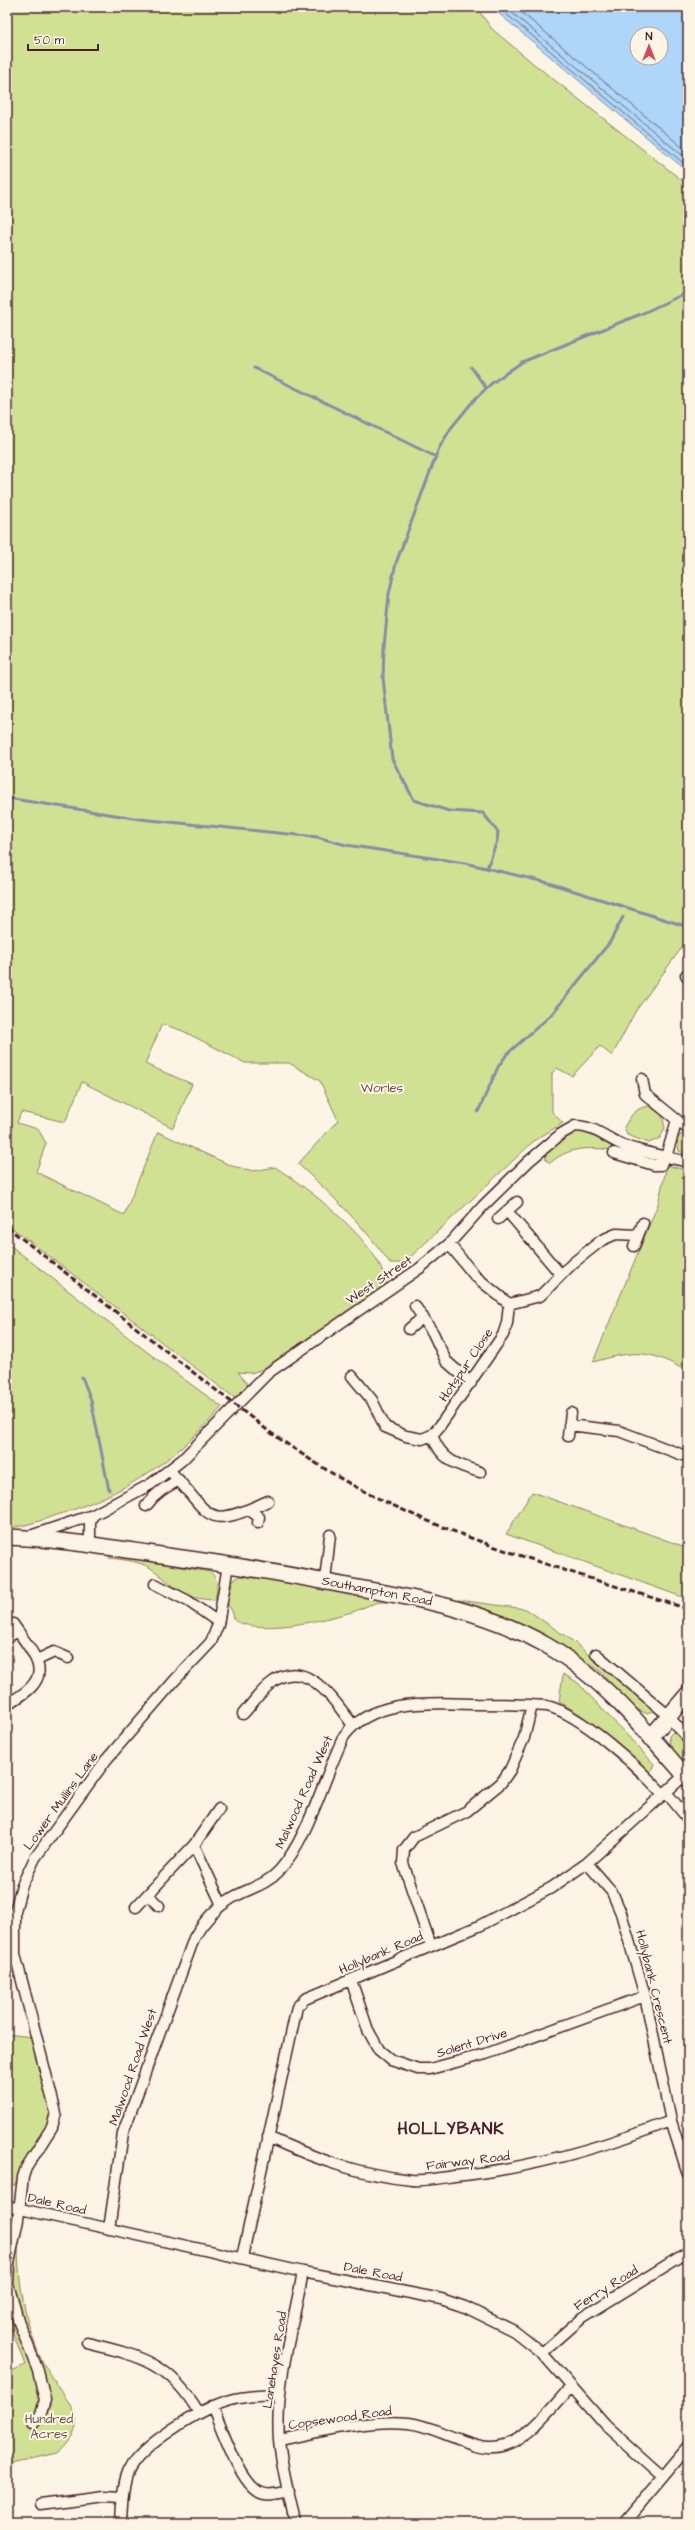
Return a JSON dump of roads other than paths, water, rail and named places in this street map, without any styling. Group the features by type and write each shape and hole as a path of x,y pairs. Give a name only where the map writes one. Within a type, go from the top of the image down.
{"street":[{"path":"642,1079 645,1094 688,1129"},
{"path":"614,1153 654,1165 661,1165 677,1120"},
{"name":"West Street","path":"24,1538 93,1515 133,1496 169,1470 268,1373 420,1268 449,1244 506,1182 561,1134 575,1126 596,1130 610,1140 627,1147 688,1162"},
{"path":"498,1219 517,1202"},
{"path":"507,1211 561,1275"},
{"path":"634,1246 643,1223"},
{"path":"449,1244 475,1276 509,1304 540,1296 561,1275 602,1240 616,1234 638,1235"},
{"name":"Hotspur Close","path":"432,1435 471,1383 503,1335 507,1323 509,1304"},
{"path":"415,1306 423,1317 446,1361 471,1383"},
{"path":"409,1329 423,1317"},
{"path":"352,1376 372,1400 385,1426 391,1431 419,1439 432,1435 439,1452 446,1458 480,1472"},
{"path":"568,1436 571,1413"},
{"path":"569,1425 619,1432 688,1457"},
{"path":"169,1470 200,1506 213,1516 230,1517 268,1501"},
{"path":"146,1506 152,1497 162,1489 179,1480"},
{"path":"249,1510 255,1512 259,1517 258,1523"},
{"path":"90,1545 90,1521 93,1515"},
{"path":"325,1581 330,1535"},
{"name":"Southampton Road","path":"7,1537 90,1545 325,1581 448,1605 492,1619 520,1632 568,1659 587,1674 686,1777"},
{"name":"Lower Mullins Lane","path":"33,2424 40,2416 45,2400 38,2371 18,2320 8,2284 9,2263 20,2189 26,2168 52,2126 56,2113 15,1954 15,1910 22,1885 35,1858 84,1789 148,1710 205,1650 214,1636 218,1622 228,1565"},
{"path":"155,1584 188,1601 218,1622"},
{"path":"7,1704 27,1694 35,1684 39,1674 37,1660 16,1628 8,1637"},
{"path":"37,1660 54,1652 68,1658"},
{"path":"596,1654 670,1718 688,1738"},
{"path":"243,1714 269,1684 287,1675 297,1675 319,1683 353,1725"},
{"path":"650,1738 670,1718 688,1694"},
{"name":"Malwood Road West","path":"109,2229 120,2144 142,2079 194,1938 204,1923 222,1905 245,1892 265,1884 291,1855 341,1740 353,1725 376,1713 409,1705 442,1703 532,1705 556,1709 573,1717 598,1736 664,1793 688,1819"},
{"path":"431,1946 402,1863 404,1850 414,1837 467,1811 501,1783 510,1770 524,1738 532,1705"},
{"name":"Hollybank Road","path":"242,2258 296,2007 305,1998 479,1926 525,1903 587,1863 664,1793 686,1777"},
{"path":"136,1907 194,1845 207,1816 219,1809"},
{"path":"194,1845 222,1905"},
{"name":"Hollybank Crescent","path":"587,1863 614,1897 645,1996 671,2121 688,2174"},
{"path":"148,1895 160,1906"},
{"name":"Solent Drive","path":"351,1980 368,2030 379,2050 391,2060 418,2069 430,2069 486,2054 645,1996"},
{"name":"Fairway Road","path":"268,2137 309,2156 360,2172 414,2180 475,2174 556,2159 634,2136 671,2121"},
{"name":"Dale Road","path":"7,2206 303,2272 454,2303 514,2331 542,2353 606,2426 663,2476"},
{"name":"Ferry Road","path":"542,2353 583,2317 688,2252"},
{"name":"Lanehayes Road","path":"295,2523 279,2440 280,2396 303,2272"},
{"path":"87,2343 130,2353 152,2363 182,2385 199,2413"},
{"name":"Copsewood Road","path":"279,2440 362,2425 394,2422 423,2426 473,2444 493,2447 517,2439 530,2430 571,2387"},
{"path":"121,2523 128,2473 135,2460 144,2450 212,2406 246,2397 280,2396"},
{"path":"212,2406 246,2482 259,2492 272,2495 289,2491"},
{"path":"624,2523 688,2447"},
{"path":"40,2504 104,2496 124,2496"}],"water":[{"path":"491,7 688,7 688,172"}],"waterway":[{"path":"487,868 497,841 498,832 483,813 449,811 414,800 392,759 383,678 384,647 389,594 396,563 439,448 451,428 474,400 492,383 522,362 641,314 688,292"},
{"path":"471,367 486,388"},
{"path":"254,368 436,457"},
{"path":"7,798 140,819 317,837 346,845 465,863 549,883 682,925"},
{"path":"478,1112 498,1067 507,1054 551,1015 610,942 623,917"},
{"path":"82,1377 91,1400 109,1490"}],"railway":[{"path":"7,1227 271,1433 345,1481 396,1507 477,1540 561,1569 688,1609"}],"district":[{"name":"HOLLYBANK","path":"451,2129"}],"park label":[{"name":"Worles","path":"382,1088"},
{"name":"Hundred Acres","path":"49,2426"}]}
